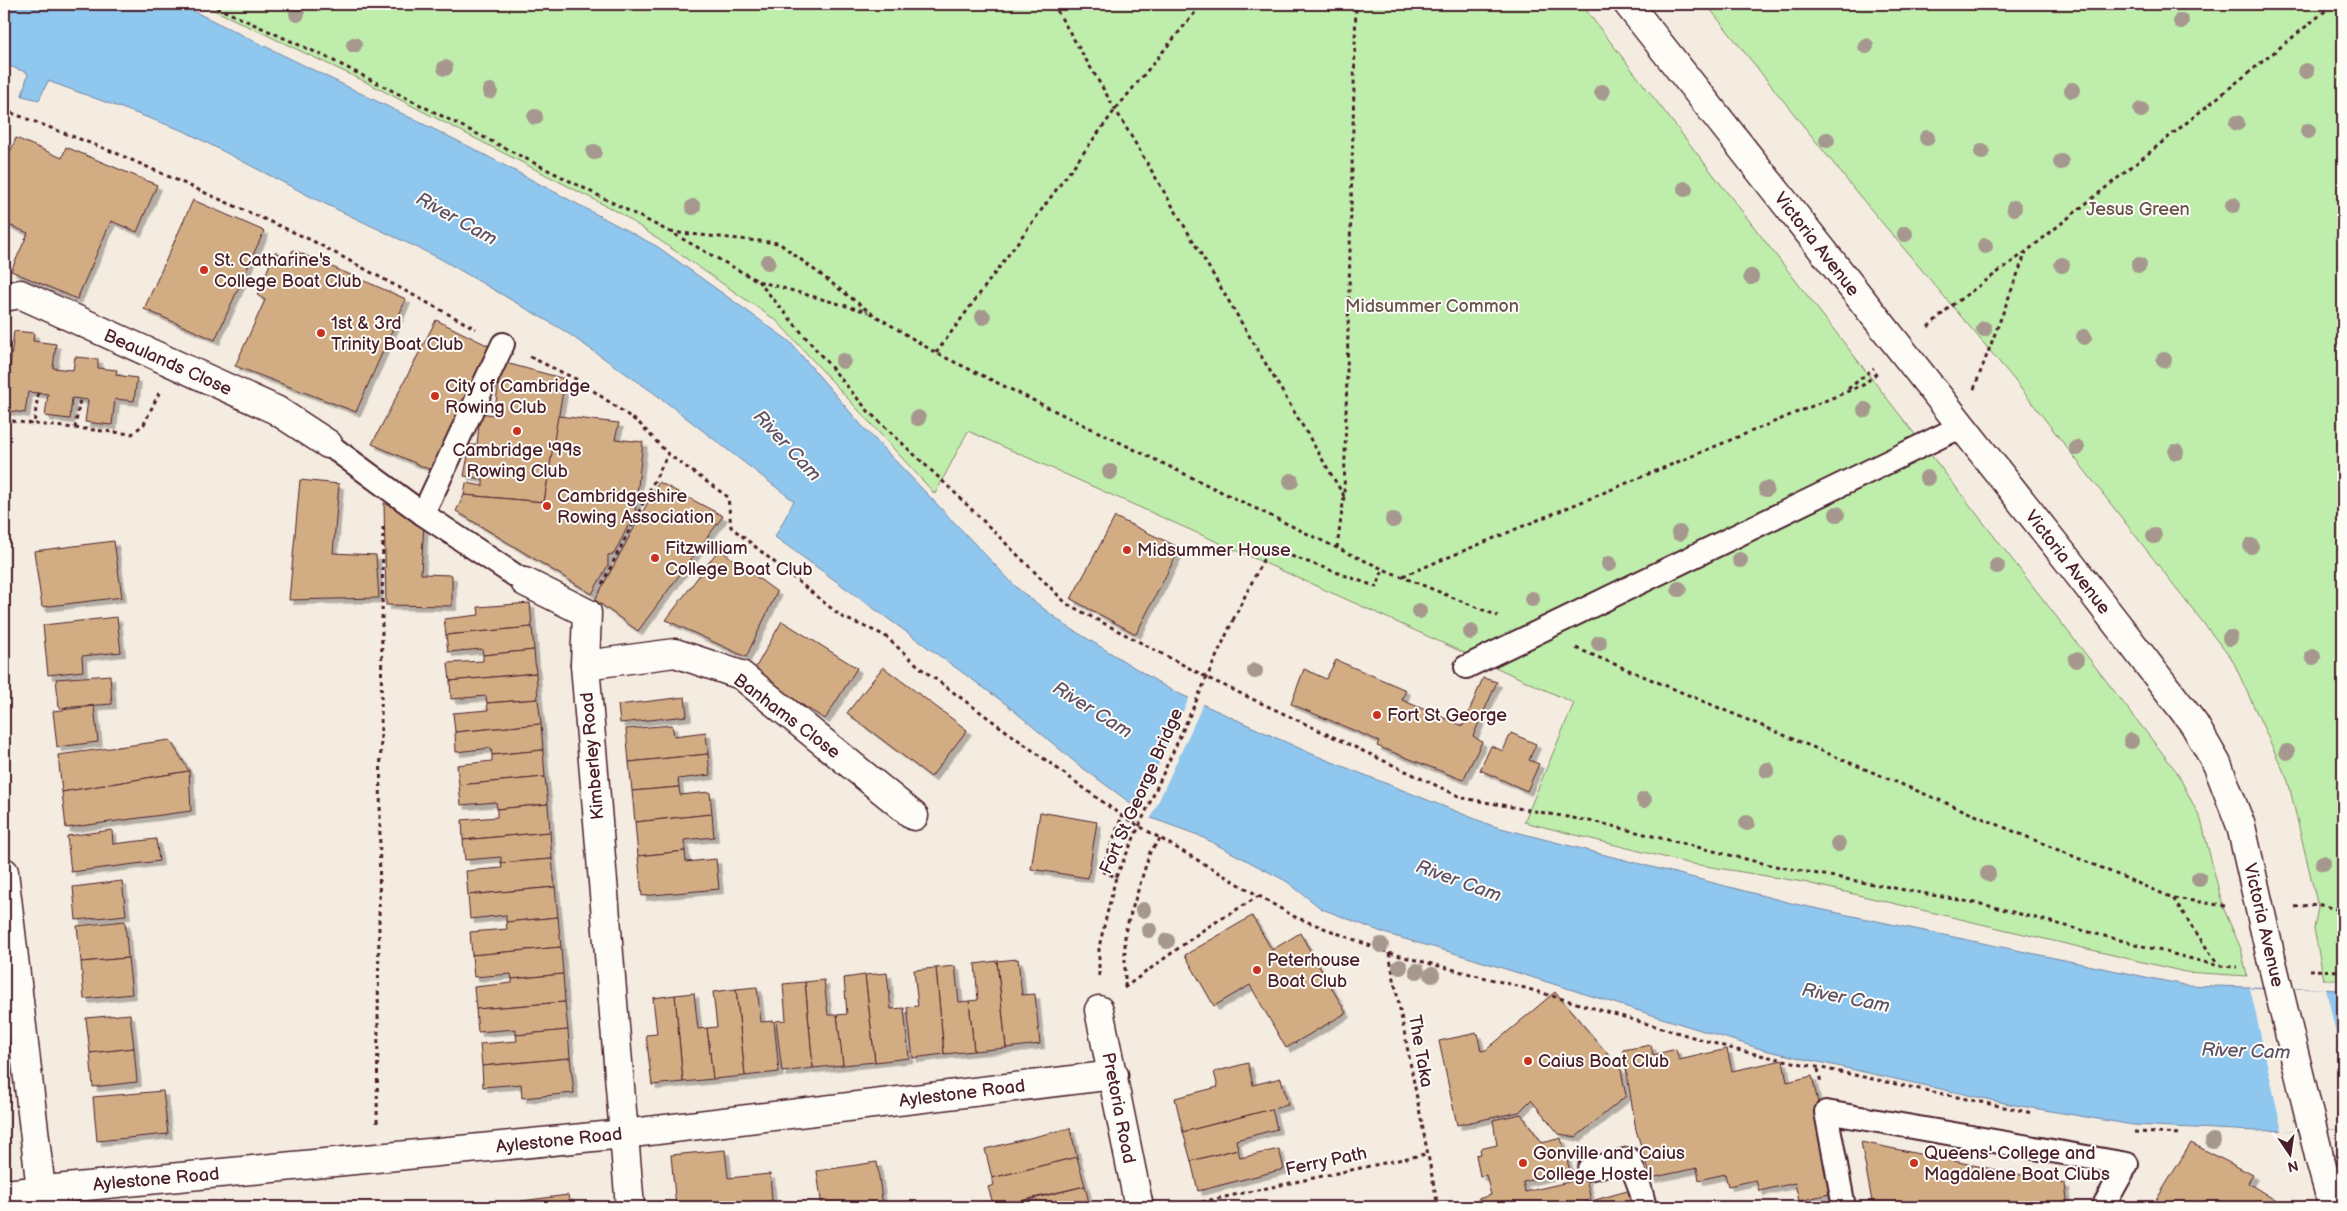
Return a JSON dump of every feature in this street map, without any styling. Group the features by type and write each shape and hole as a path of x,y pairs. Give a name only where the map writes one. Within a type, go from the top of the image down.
{"street":[{"name":"Victoria Avenue","path":"1628,4 2066,558 2194,724 2213,756 2241,826 2320,1160 2334,1207"},
{"name":"Beaulands Close","path":"9,292 276,410 328,444"},
{"path":"525,582 587,613"},
{"name":"Kimberley Road","path":"587,613 585,665 630,1207"},
{"name":"Banhams Close","path":"585,665 675,653 741,675 914,816"},
{"path":"4,872 42,1199"},
{"name":"Pretoria Road","path":"1099,1010 1114,1075 1139,1207"},
{"name":"Aylestone Road","path":"4,1194 42,1199 379,1158 624,1134 1114,1075"}],"lane":[{"path":"423,514 503,344"},
{"path":"1466,667 1960,426"},
{"path":"328,444 423,514 525,582"},
{"path":"1844,1207 1826,1112 2127,1164 2103,1207"},
{"path":"1589,1169 1629,1159 1645,1207"}],"path":[{"path":"209,4 326,58 670,232 758,280 871,313"},
{"path":"1053,4 1344,496"},
{"path":"936,353 1115,110 1202,4"},
{"path":"1337,548 1344,496 1356,4"},
{"path":"1951,306 2026,251 2334,4"},
{"path":"4,110 116,154 311,240 503,344 578,380 640,424 668,454 728,497 731,527 842,617 884,635 923,670 1122,816 1295,917 1389,953 1525,988 1737,1050 2039,1114"},
{"path":"670,232 779,242 871,313 936,353 1383,570 1402,576 1537,632 2173,898 2223,906"},
{"path":"1960,426 2026,251"},
{"path":"758,280 868,412 952,490 1067,604 1212,680 1463,798 1600,823 1770,865 1986,905 2219,966 2173,898"},
{"path":"4,420 132,434 144,424 172,364"},
{"path":"1844,393 1874,368 1877,372"},
{"path":"1402,576 1863,385"},
{"path":"34,424 38,393"},
{"path":"75,428 80,399"},
{"path":"587,613 668,454"},
{"path":"379,1158 377,1117 383,484"},
{"name":"Fort St George Bridge","path":"1099,1010 1099,947 1116,876 1269,548 1377,587 1383,570"},
{"path":"1116,876 1101,871 1122,816"},
{"path":"1160,839 1150,852 1125,932 1126,987 1206,928 1260,896"},
{"path":"2317,904 2343,911"},
{"name":"The Taka","path":"1389,953 1426,1154"},
{"path":"2125,1131 2181,1134"},
{"path":"1426,1154 1438,1207"},
{"name":"Ferry Path","path":"1178,1207 1426,1154"}],"green space":[{"name":"Midsummer Common","path":"201,4 1581,4 2177,772 2201,820 2223,907 2241,949 2247,976 2185,972 1803,882 1687,863 1524,822 1574,703 968,431 935,494 777,321 620,213 362,80"},
{"name":"Jesus Green","path":"1706,4 2343,4 2343,980 2324,980 2314,929 2318,907 2288,781 2233,661 2012,377 1858,194"}],"water":[{"name":"River Cam","path":"4,4 179,4 468,146 658,247 789,341 863,427 1018,589 1065,625 1171,690 1312,754 1493,826 1795,904 2184,985 2343,990 2343,1129 2255,1131 2133,1125 2009,1104 1764,1050 1464,956 1387,934 1322,909 1286,881 1198,835 1151,818 1076,763 1006,704 775,537 794,501 654,393 563,330 439,258 317,200 184,131 48,81 39,100 22,96 28,73 4,64"}],"pier":[{"path":"1190,696 1204,702 1150,820 1137,811"},
{"path":"2250,988 2326,989 2343,1065 2343,1129 2282,1131"}],"building":[{"path":"16,138 62,158 66,147 157,185 137,232 111,221 77,299 11,271 28,233 4,223 4,167"},
{"name":"St. Catharine's College Boat Club","path":"193,200 264,231 215,340 144,309"},
{"name":"1st & 3rd Trinity Boat Club","path":"293,250 406,299 356,412 235,366 265,300 257,295 275,252 289,258"},
{"name":"City of Cambridge Rowing Club","path":"436,320 493,348 442,475 372,444"},
{"path":"14,331 34,333 33,341 56,344 53,368 73,370 75,357 98,359 98,368 117,370 116,375 137,378 134,401 115,399 112,425 85,422 88,400 72,398 70,419 45,416 48,394 28,392 25,413 4,410 4,366 10,367"},
{"name":"Cambridge '99s Rowing Club","path":"502,362 565,379 544,502 464,495 466,483 483,486 483,479 464,476 470,445 477,445 480,413 494,415"},
{"name":"Cambridgeshire Rowing Association","path":"558,416 619,423 615,439 643,442 635,512 614,554 608,555 608,565 592,594 456,511 464,495 544,502"},
{"path":"300,480 339,484 333,553 376,555 379,598 289,600"},
{"name":"Fitzwilliam College Boat Club","path":"659,482 723,516 638,631 595,600"},
{"path":"384,503 424,523 421,574 452,575 452,606 386,605"},
{"path":"1115,517 1180,548 1136,634 1071,599"},
{"path":"114,541 122,597 42,607 34,551"},
{"path":"719,549 777,592 746,657 666,620"},
{"path":"530,603 532,627 446,635 444,619 479,615 478,607"},
{"path":"117,617 121,652 82,656 83,671 48,675 43,625"},
{"path":"782,621 857,668 825,719 752,674"},
{"path":"532,627 534,650 483,655 482,649 448,652 446,635"},
{"path":"534,650 536,673 450,681 448,663 483,661 483,655"},
{"name":"Fort St George","path":"1336,660 1406,690 1402,700 1463,726 1483,678 1497,682 1473,736 1482,742 1463,780 1377,746 1379,741 1291,704 1304,669 1326,679"},
{"path":"883,667 967,730 931,777 847,713"},
{"path":"536,673 538,699 487,703 486,696 451,699 450,681"},
{"path":"110,675 112,704 59,708 56,679"},
{"path":"685,697 687,716 620,723 618,705"},
{"path":"538,699 541,724 455,732 453,713 488,710 487,703"},
{"path":"94,706 98,742 57,747 53,711"},
{"path":"541,724 543,750 492,755 491,748 456,752 455,732"},
{"path":"672,725 674,736 706,732 708,754 629,762 626,729"},
{"path":"1511,733 1536,744 1529,760 1539,764 1527,791 1480,770 1491,746 1503,751"},
{"path":"170,740 189,771 62,792 58,755"},
{"path":"543,750 545,777 459,785 457,765 492,761 492,755"},
{"path":"708,754 710,775 678,779 679,787 632,791 629,762"},
{"path":"189,771 191,811 66,828 62,792"},
{"path":"545,777 548,804 497,809 496,802 461,805 459,785"},
{"path":"679,787 680,795 710,792 712,814 635,822 632,791"},
{"path":"548,804 550,832 463,840 462,820 497,817 497,809"},
{"path":"1040,812 1097,822 1088,878 1031,869"},
{"path":"712,814 714,837 684,840 685,851 638,856 635,822"},
{"path":"112,830 113,844 156,839 159,861 71,872 67,836"},
{"path":"550,832 552,859 501,863 501,857 465,860 463,840"},
{"path":"685,851 686,862 716,859 719,889 642,896 638,856"},
{"path":"552,859 555,887 468,895 466,871 502,868 501,863"},
{"path":"122,881 126,915 76,920 73,887"},
{"path":"555,887 558,917 506,922 506,915 470,919 468,895"},
{"name":"Peterhouse Boat Club","path":"1252,916 1272,950 1300,933 1346,1013 1286,1048 1250,985 1214,1006 1185,955"},
{"path":"558,917 561,947 472,955 470,932 507,929 506,922"},
{"path":"125,921 128,958 81,962 77,926"},
{"path":"561,947 563,974 512,979 511,974 474,977 472,955"},
{"path":"128,958 132,994 84,999 81,962"},
{"path":"1018,959 1022,995 1035,994 1040,1044 1006,1048 997,961"},
{"path":"997,961 1006,1048 974,1051 969,1001 978,1000 975,964"},
{"path":"955,966 959,1002 969,1001 974,1051 944,1054 936,968"},
{"path":"936,968 944,1054 913,1058 907,1007 918,1006 914,970"},
{"path":"887,973 891,1009 904,1008 909,1058 875,1062 865,975"},
{"path":"563,974 565,1002 476,1009 474,987 512,983 512,979"},
{"path":"865,975 875,1062 843,1065 837,1015 847,1014 844,978"},
{"path":"824,980 828,1015 837,1015 843,1065 813,1068 805,982"},
{"path":"805,982 813,1068 782,1072 776,1021 786,1020 783,984"},
{"path":"757,987 761,1022 774,1021 779,1072 745,1076 736,989"},
{"path":"736,989 745,1076 713,1079 707,1028 717,1027 713,992"},
{"name":"Caius Boat Club","path":"1555,992 1621,1070 1626,1096 1576,1137 1559,1134 1531,1100 1519,1112 1457,1125 1439,1041 1477,1033 1481,1051 1486,1050"},
{"path":"694,993 698,1029 707,1028 713,1079 683,1082 675,995"},
{"path":"675,995 683,1082 652,1085 646,1035 657,1034 653,998"},
{"path":"565,1002 568,1030 516,1035 516,1029 478,1032 476,1009"},
{"path":"130,1014 134,1048 90,1053 86,1018"},
{"path":"568,1030 570,1058 482,1066 480,1044 517,1041 516,1035"},
{"path":"1651,1045 1653,1055 1676,1049 1679,1060 1727,1049 1732,1071 1783,1060 1787,1082 1812,1076 1838,1192 1799,1201 1795,1183 1759,1191 1756,1180 1728,1186 1725,1174 1699,1180 1697,1168 1651,1178 1636,1130 1623,1050"},
{"path":"134,1048 137,1082 93,1087 90,1053"},
{"path":"570,1058 574,1093 522,1098 521,1084 483,1087 482,1066"},
{"path":"1248,1063 1253,1085 1281,1078 1288,1105 1183,1132 1175,1098 1218,1087 1214,1072"},
{"path":"163,1091 168,1134 97,1141 93,1097"},
{"path":"1272,1109 1277,1129 1236,1140 1238,1149 1191,1161 1183,1132"},
{"name":"Gonville and Caius College Hostel","path":"1521,1114 1542,1143 1561,1138 1570,1171 1523,1182 1525,1192 1586,1178 1591,1201 1566,1207 1480,1207 1478,1199 1491,1195 1486,1175 1480,1176 1476,1155 1481,1154 1480,1149 1497,1145 1493,1120"},
{"path":"1070,1128 1077,1157 992,1178 985,1149"},
{"name":"Queens' College and Magdalene Boat Clubs","path":"1861,1142 2065,1184 2068,1207 1873,1207"},
{"path":"2191,1143 2253,1175 2248,1183 2286,1207 2152,1207"},
{"path":"1238,1149 1240,1158 1279,1149 1284,1169 1198,1191 1191,1161"},
{"path":"725,1150 728,1178 770,1174 772,1201 731,1204 731,1207 676,1207 671,1155"},
{"path":"1077,1157 1085,1186 994,1207 988,1187 994,1185 992,1178"},
{"path":"877,1162 883,1207 822,1207 817,1171"},
{"path":"1085,1186 1090,1207 1000,1207"},
{"path":"1631,1190 1635,1207 1597,1207 1595,1200"},
{"path":"568,1195 570,1207 521,1207 521,1201"}],"place":[{"name":"St. Catharine's College Boat Club","path":"204,270"},
{"name":"1st & 3rd Trinity Boat Club","path":"321,333"},
{"name":"City of Cambridge Rowing Club","path":"435,396"},
{"name":"Cambridge '99s Rowing Club","path":"517,431"},
{"name":"Cambridgeshire Rowing Association","path":"547,506"},
{"name":"Midsummer House","path":"1127,550"},
{"name":"Fitzwilliam College Boat Club","path":"655,558"},
{"name":"Fort St George","path":"1377,715"},
{"name":"Peterhouse Boat Club","path":"1257,970"},
{"name":"Caius Boat Club","path":"1528,1061"},
{"name":"Gonville and Caius College Hostel","path":"1523,1163"},
{"name":"Queens' College and Magdalene Boat Clubs","path":"1914,1163"}]}
